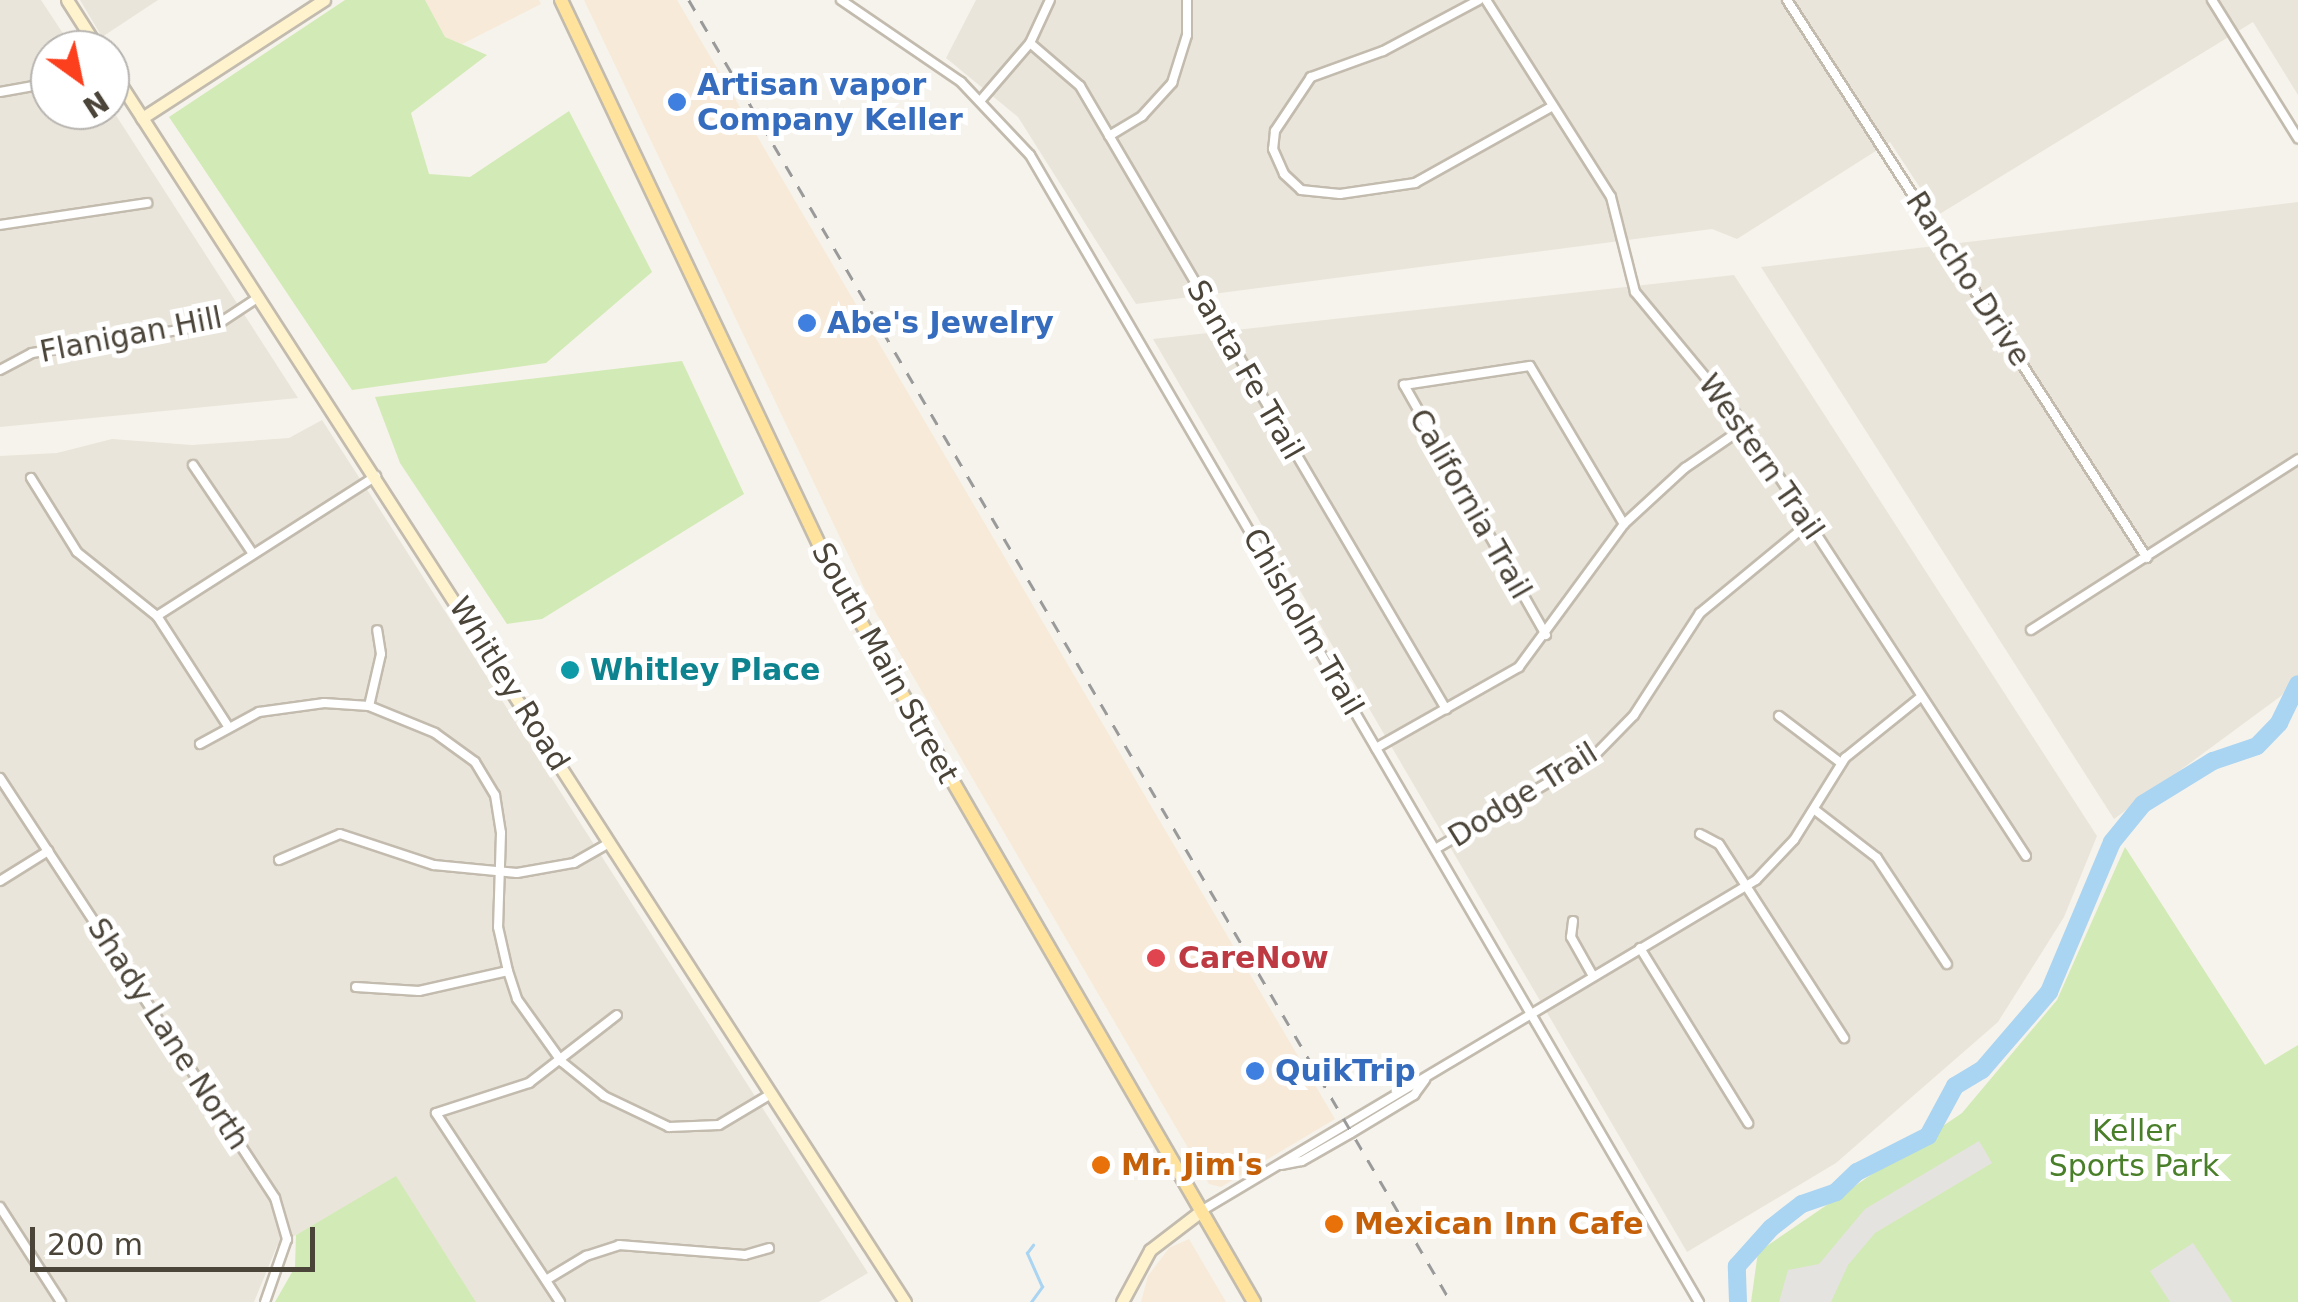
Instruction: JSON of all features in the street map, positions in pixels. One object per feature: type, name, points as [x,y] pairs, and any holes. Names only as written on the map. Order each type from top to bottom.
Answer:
[{"type":"main road","name":"South Main Street","points":[[561,0],[834,576],[1254,1302]]},
{"type":"street","points":[[67,0],[86,30]]},
{"type":"street","points":[[142,118],[324,0]]},
{"type":"street","name":"Chisholm Trail","points":[[841,0],[981,100],[1040,171],[1699,1302]]},
{"type":"street","points":[[981,100],[1030,42],[1050,0]]},
{"type":"street","points":[[1109,136],[1142,116],[1172,83],[1187,35],[1188,0]]},
{"type":"street","points":[[1483,0],[1383,51],[1310,77],[1275,131],[1274,150],[1284,174],[1301,190],[1340,194],[1415,184],[1553,106]]},
{"type":"street","name":"Western Trail","points":[[1483,0],[1611,197],[1635,292],[1746,426],[2026,856]]},
{"type":"street","name":"Rancho Drive","points":[[1787,0],[2147,558]]},
{"type":"street","points":[[2212,0],[2298,138]]},
{"type":"street","name":"Santa Fe Trail","points":[[1030,42],[1080,86],[1446,710]]},
{"type":"street","points":[[0,92],[30,87]]},
{"type":"street","name":"Whitley Road","points":[[130,99],[904,1302]]},
{"type":"street","points":[[0,226],[146,203]]},
{"type":"street","name":"Flanigan Hill","points":[[0,370],[32,352],[218,324],[260,297]]},
{"type":"street","name":"California Trail","points":[[1546,634],[1404,385],[1530,366],[1624,524]]},
{"type":"street","points":[[1376,748],[1519,667],[1624,524],[1685,468],[1746,426]]},
{"type":"street","points":[[2031,630],[2298,459]]},
{"type":"street","points":[[193,466],[253,554]]},
{"type":"street","points":[[157,616],[376,476]]},
{"type":"street","points":[[31,478],[77,552],[157,616],[228,726]]},
{"type":"street","name":"Dodge Trail","points":[[1437,848],[1596,755],[1634,715],[1700,613],[1810,523]]},
{"type":"street","points":[[369,706],[381,654],[376,630]]},
{"type":"street","points":[[1122,1302],[1150,1250],[1200,1211],[1408,1083],[1425,1080],[1531,1012],[1746,886],[1794,840],[1841,763],[1921,697]]},
{"type":"street","points":[[200,744],[228,726],[281,707],[369,706],[418,722],[475,762],[500,812],[498,926],[508,971],[517,999],[562,1062],[604,1096],[670,1127],[719,1125],[772,1094]]},
{"type":"street","points":[[1779,716],[1841,763]]},
{"type":"street","name":"Shady Lane North","points":[[0,778],[281,1210],[287,1239],[265,1302]]},
{"type":"street","points":[[1815,810],[1877,858],[1947,964]]},
{"type":"street","points":[[278,860],[340,834],[434,865],[499,872],[547,870],[609,842]]},
{"type":"street","points":[[1700,834],[1714,837],[1844,1038]]},
{"type":"street","points":[[0,881],[48,850]]},
{"type":"street","points":[[1573,921],[1571,936],[1593,976]]},
{"type":"street","points":[[1640,948],[1748,1124]]},
{"type":"street","points":[[356,987],[420,991],[508,971]]},
{"type":"street","points":[[560,1302],[436,1114],[529,1083],[562,1062],[617,1015]]},
{"type":"street","points":[[0,1206],[61,1302]]},
{"type":"street","points":[[546,1280],[619,1245],[746,1255],[769,1248]]},
{"type":"shaded area","points":[[0,0],[41,0],[61,30],[30,30],[30,130],[125,130],[298,398],[0,427]]},
{"type":"shaded area","points":[[80,0],[158,0],[113,30],[98,30]]},
{"type":"shaded area","points":[[425,0],[539,0],[541,4],[462,44],[445,37]]},
{"type":"shaded area","points":[[584,0],[677,0],[1335,1119],[1221,1187],[1209,1184],[875,611]]},
{"type":"shaded area","points":[[976,0],[2298,0],[2298,95],[2253,22],[1938,215],[1890,142],[1737,239],[1712,229],[1136,304],[1018,117],[946,58]]},
{"type":"shaded area","points":[[2298,202],[2298,675],[2281,696],[2114,819],[1761,267]]},
{"type":"shaded area","points":[[1734,275],[2097,836],[2064,917],[1998,1022],[1836,1163],[1687,1252],[1153,339]]},
{"type":"shaded area","points":[[322,420],[868,1273],[819,1302],[476,1302],[396,1177],[277,1246],[254,1302],[0,1302],[0,456],[57,453],[112,439],[192,445],[289,438]]},
{"type":"shaded area","points":[[1979,1141],[1992,1163],[1875,1233],[1848,1265],[1831,1302],[1779,1302],[1788,1270],[1819,1264],[1865,1209]]},
{"type":"shaded area","points":[[1189,1239],[1226,1302],[1141,1302],[1148,1276],[1169,1248]]},
{"type":"shaded area","points":[[2193,1243],[2232,1302],[2170,1302],[2150,1271]]},
{"type":"green space","points":[[345,0],[425,0],[445,37],[487,55],[411,113],[429,174],[470,177],[569,111],[652,272],[546,363],[352,390],[169,117]]},
{"type":"green space","points":[[682,361],[744,494],[542,619],[507,624],[400,463],[375,397]]},
{"type":"green space","name":"Keller Sports Park","points":[[2125,847],[2265,1065],[2298,1045],[2298,1302],[1751,1302],[1758,1252],[1962,1113],[2057,1000]]},
{"type":"green space","points":[[396,1176],[476,1302],[275,1302],[295,1267],[296,1235]]},
{"type":"waterway","points":[[1738,1302],[1737,1266],[1771,1228],[1802,1204],[1836,1192],[1857,1172],[1928,1136],[1955,1086],[1982,1070],[2049,992],[2112,842],[2143,804],[2213,761],[2257,746],[2279,723],[2298,684]]},
{"type":"waterway","points":[[1031,1302],[1042,1287],[1027,1253],[1033,1245]]},
{"type":"railway","points":[[689,0],[1451,1302]]},
{"type":"place","name":"Artisan vapor Company Keller","points":[[677,102]]},
{"type":"place","name":"Abe's Jewelry","points":[[807,323]]},
{"type":"place","name":"Whitley Place","points":[[570,670]]},
{"type":"place","name":"CareNow","points":[[1156,958]]},
{"type":"place","name":"QuikTrip","points":[[1255,1071]]},
{"type":"place","name":"Mr. Jim's","points":[[1101,1165]]},
{"type":"place","name":"Mexican Inn Cafe","points":[[1334,1224]]}]
